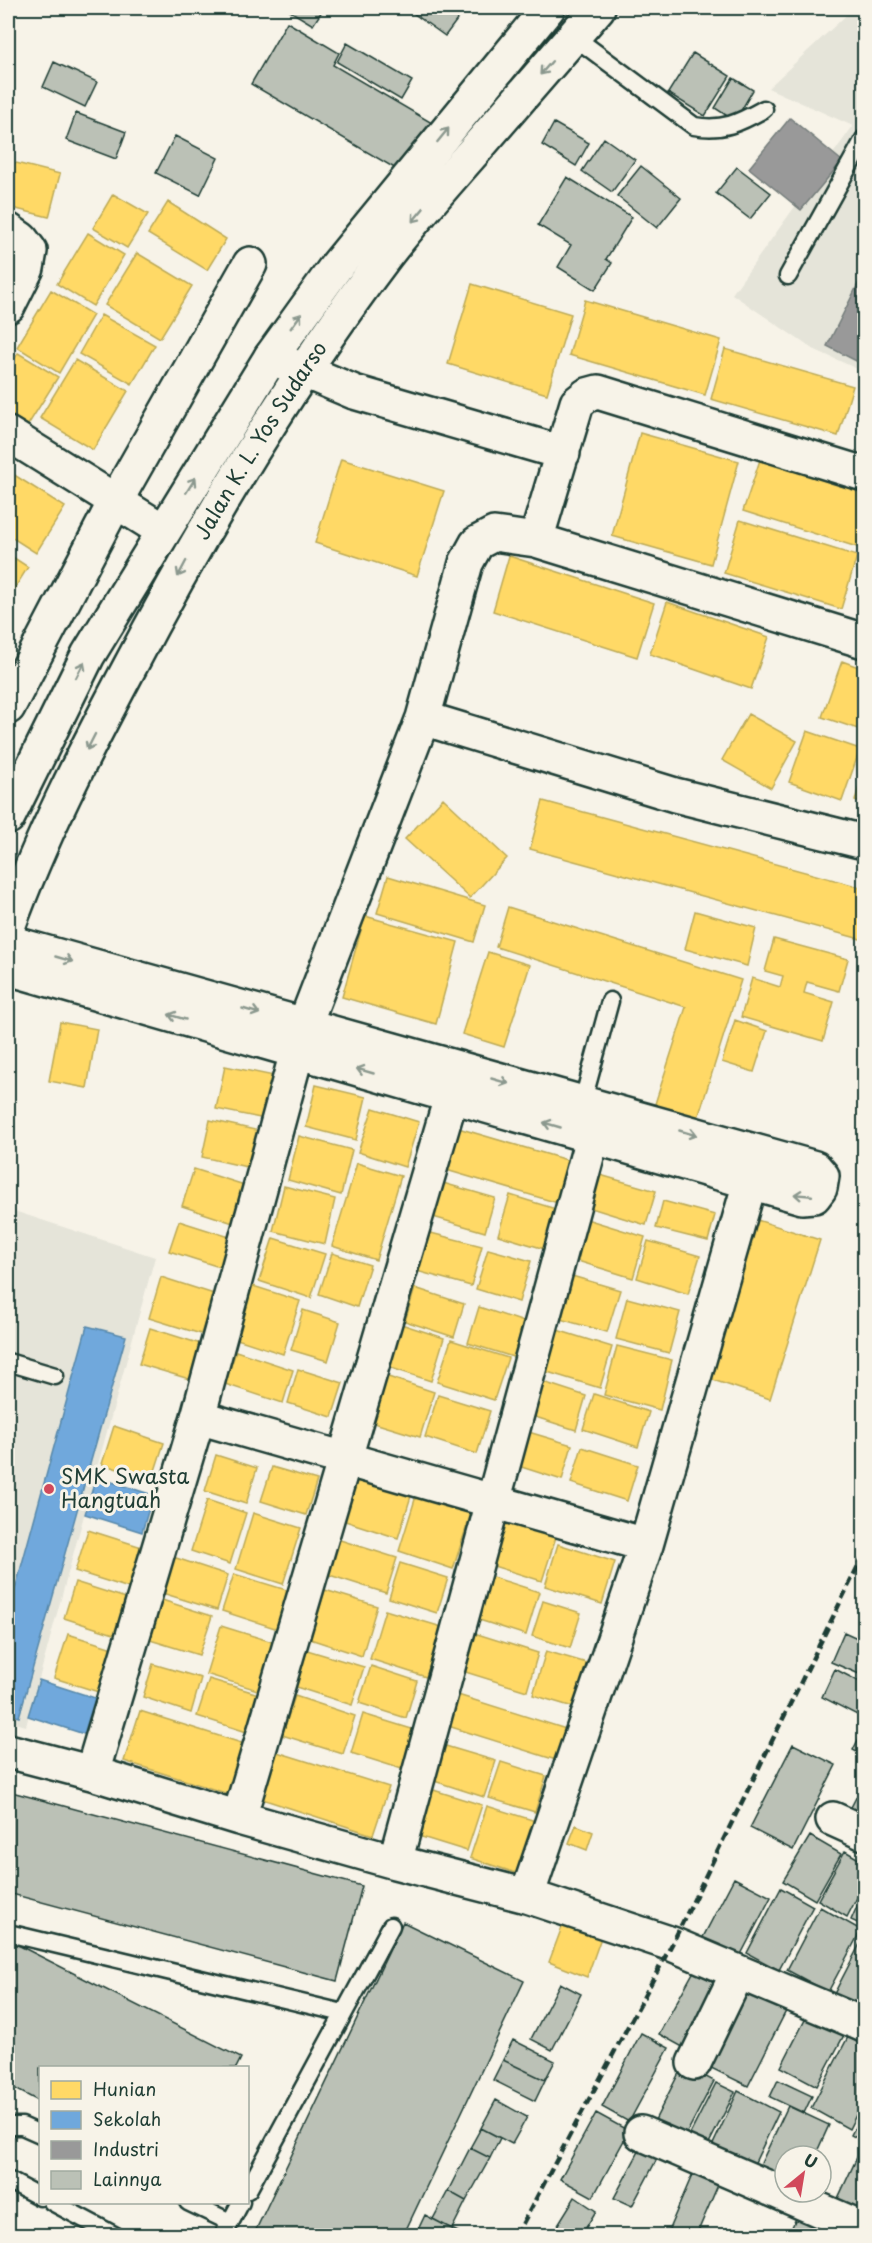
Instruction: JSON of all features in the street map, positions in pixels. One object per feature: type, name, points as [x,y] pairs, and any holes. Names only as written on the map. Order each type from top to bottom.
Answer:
[{"type":"main road","name":"Jalan K. L. Yos Sudarso","points":[[8,817],[87,655],[270,357],[335,268],[548,8]]},
{"type":"main road","name":"Jalan K. L. Yos Sudarso","points":[[8,927],[61,802],[153,621],[194,547],[302,371],[386,255],[419,214],[598,8]]},
{"type":"main road","points":[[8,230],[21,239],[30,251],[27,268],[8,306]]},
{"type":"main road","points":[[8,707],[115,502],[250,264]]},
{"type":"main road","points":[[270,357],[354,392],[563,453]]},
{"type":"main road","points":[[536,540],[577,403],[587,395],[598,392],[864,474]]},
{"type":"main road","points":[[8,435],[162,530]]},
{"type":"main road","points":[[93,1773],[198,1417],[301,1039],[423,718],[466,564],[477,543],[494,534],[536,540],[864,641]]},
{"type":"main road","points":[[423,718],[675,795],[864,842]]},
{"type":"main road","points":[[8,942],[301,1039]]},
{"type":"main road","points":[[8,968],[301,1039],[456,1083],[592,1117],[815,1168],[822,1176],[820,1188],[814,1196],[802,1197],[750,1182],[592,1117]]},
{"type":"main road","points":[[239,1818],[456,1083]]},
{"type":"main road","points":[[395,1862],[493,1501],[592,1117]]},
{"type":"main road","points":[[527,1896],[646,1545],[750,1182]]},
{"type":"main road","points":[[198,1417],[646,1545]]},
{"type":"main road","points":[[8,1751],[93,1773],[239,1818],[395,1862],[527,1896],[672,1944],[864,2025]]},
{"type":"main road","points":[[832,1819],[864,1833]]},
{"type":"main road","points":[[694,2063],[738,1971]]},
{"type":"main road","points":[[641,2133],[864,2229]]},
{"type":"lane","points":[[573,36],[694,126],[712,129],[738,124],[764,109]]},
{"type":"lane","points":[[788,276],[864,139]]},
{"type":"lane","points":[[592,1117],[610,1001]]},
{"type":"lane","points":[[8,1362],[55,1376]]},
{"type":"lane","points":[[249,2188],[391,1926]]},
{"type":"lane","points":[[8,1933],[343,2013]]},
{"type":"lane","points":[[8,2126],[22,2126],[39,2134]]},
{"type":"lane","points":[[8,2180],[39,2196]]},
{"type":"lane","points":[[56,2204],[116,2235]]},
{"type":"lane","points":[[191,2204],[227,2229],[240,2204]]},
{"type":"shaded area","points":[[854,8],[864,8],[864,372],[811,348],[732,294],[853,126],[768,88]]},
{"type":"shaded area","name":"SMK Swasta Hangtuah","points":[[8,1209],[155,1257],[26,1726],[8,1721]]},
{"type":"building: Hunian","points":[[8,161],[60,174],[49,217],[8,207]]},
{"type":"building: Hunian","points":[[113,194],[148,214],[127,248],[93,228]]},
{"type":"building: Hunian","points":[[168,202],[226,239],[207,270],[148,234]]},
{"type":"building: Hunian","points":[[88,233],[124,255],[93,306],[57,284]]},
{"type":"building: Hunian","points":[[137,253],[192,286],[160,338],[105,305]]},
{"type":"building: Hunian","points":[[472,284],[571,314],[547,394],[448,364]]},
{"type":"building: Hunian","points":[[51,290],[93,315],[59,373],[17,347]]},
{"type":"building: Hunian","points":[[585,300],[721,340],[705,395],[569,355]]},
{"type":"building: Hunian","points":[[101,315],[155,345],[132,384],[79,354]]},
{"type":"building: Hunian","points":[[725,349],[853,386],[838,436],[711,399]]},
{"type":"building: Hunian","points":[[18,353],[58,377],[28,425],[8,413],[8,371]]},
{"type":"building: Hunian","points":[[75,360],[128,391],[93,450],[40,418]]},
{"type":"building: Hunian","points":[[640,433],[739,461],[711,564],[612,536]]},
{"type":"building: Hunian","points":[[341,459],[444,491],[417,576],[315,543]]},
{"type":"building: Hunian","points":[[760,460],[864,493],[864,534],[860,548],[743,511]]},
{"type":"building: Hunian","points":[[8,471],[65,507],[36,553],[8,535]]},
{"type":"building: Hunian","points":[[740,520],[857,556],[841,609],[724,573]]},
{"type":"building: Hunian","points":[[8,554],[28,567],[8,599]]},
{"type":"building: Hunian","points":[[509,556],[654,603],[637,657],[493,611]]},
{"type":"building: Hunian","points":[[667,602],[769,637],[751,689],[650,654]]},
{"type":"building: Hunian","points":[[842,661],[864,669],[864,731],[822,717]]},
{"type":"building: Hunian","points":[[748,714],[797,741],[771,788],[722,760]]},
{"type":"building: Hunian","points":[[807,731],[860,749],[842,801],[789,782]]},
{"type":"building: Hunian","points":[[864,768],[864,804],[855,801]]},
{"type":"building: Hunian","points":[[443,798],[507,858],[470,898],[405,839]]},
{"type":"building: Hunian","points":[[543,801],[864,888],[864,940],[530,849]]},
{"type":"building: Hunian","points":[[388,876],[485,905],[474,942],[377,913]]},
{"type":"building: Hunian","points":[[508,907],[741,980],[697,1121],[654,1107],[686,1007],[496,947]]},
{"type":"building: Hunian","points":[[695,911],[756,928],[747,966],[685,949]]},
{"type":"building: Hunian","points":[[365,916],[458,942],[436,1024],[342,997]]},
{"type":"building: Hunian","points":[[774,939],[848,959],[839,991],[807,982],[804,993],[834,1002],[823,1041],[741,1017],[752,978],[780,987],[783,976],[765,971]]},
{"type":"building: Hunian","points":[[488,952],[530,965],[504,1047],[462,1034]]},
{"type":"building: Hunian","points":[[735,1020],[767,1031],[754,1072],[722,1062]]},
{"type":"building: Hunian","points":[[60,1022],[97,1029],[87,1088],[49,1081]]},
{"type":"building: Hunian","points":[[225,1066],[274,1076],[265,1119],[216,1109]]},
{"type":"building: Hunian","points":[[316,1085],[366,1097],[356,1140],[306,1127]]},
{"type":"building: Hunian","points":[[373,1108],[419,1122],[405,1167],[358,1152]]},
{"type":"building: Hunian","points":[[210,1120],[264,1132],[256,1169],[202,1157]]},
{"type":"building: Hunian","points":[[458,1128],[577,1163],[565,1205],[446,1170]]},
{"type":"building: Hunian","points":[[299,1136],[352,1150],[341,1195],[288,1180]]},
{"type":"building: Hunian","points":[[357,1163],[401,1176],[376,1260],[332,1246]]},
{"type":"building: Hunian","points":[[194,1169],[254,1188],[242,1226],[182,1206]]},
{"type":"building: Hunian","points":[[600,1175],[656,1191],[646,1225],[591,1208]]},
{"type":"building: Hunian","points":[[443,1183],[495,1198],[485,1232],[433,1217]]},
{"type":"building: Hunian","points":[[284,1186],[335,1199],[325,1244],[273,1231]]},
{"type":"building: Hunian","points":[[510,1195],[559,1210],[548,1250],[498,1235]]},
{"type":"building: Hunian","points":[[663,1201],[715,1215],[708,1241],[656,1228]]},
{"type":"building: Hunian","points":[[748,1217],[820,1240],[770,1399],[698,1375]]},
{"type":"building: Hunian","points":[[583,1218],[645,1237],[633,1278],[571,1259]]},
{"type":"building: Hunian","points":[[179,1221],[239,1240],[229,1270],[169,1251]]},
{"type":"building: Hunian","points":[[423,1231],[482,1246],[471,1286],[413,1270]]},
{"type":"building: Hunian","points":[[273,1238],[325,1254],[311,1298],[259,1281]]},
{"type":"building: Hunian","points":[[648,1241],[700,1256],[688,1294],[637,1278]]},
{"type":"building: Hunian","points":[[488,1249],[531,1261],[519,1302],[476,1289]]},
{"type":"building: Hunian","points":[[332,1253],[370,1265],[357,1307],[319,1294]]},
{"type":"building: Hunian","points":[[572,1276],[620,1290],[607,1332],[560,1319]]},
{"type":"building: Hunian","points":[[161,1277],[214,1294],[201,1334],[149,1318]]},
{"type":"building: Hunian","points":[[244,1283],[300,1301],[283,1354],[228,1336]]},
{"type":"building: Hunian","points":[[415,1288],[464,1304],[454,1337],[405,1321]]},
{"type":"building: Hunian","points":[[627,1298],[680,1312],[669,1353],[616,1339]]},
{"type":"building: Hunian","points":[[479,1307],[524,1322],[513,1357],[468,1343]]},
{"type":"building: Hunian","points":[[303,1310],[340,1322],[328,1361],[291,1350]]},
{"type":"building: Hunian","points":[[389,1320],[444,1338],[431,1381],[376,1363]]},
{"type":"building: Hunian","points":[[150,1328],[207,1346],[196,1381],[139,1364]]},
{"type":"building: Hunian","points":[[557,1330],[612,1347],[600,1388],[544,1371]]},
{"type":"building: Hunian","points":[[451,1340],[508,1358],[494,1400],[437,1382]]},
{"type":"building: Hunian","points":[[617,1346],[672,1360],[660,1410],[604,1395]]},
{"type":"building: Hunian","points":[[236,1351],[293,1370],[283,1403],[225,1384]]},
{"type":"building: Hunian","points":[[298,1369],[343,1383],[332,1417],[288,1403]]},
{"type":"building: Hunian","points":[[376,1373],[434,1392],[420,1437],[361,1419]]},
{"type":"building: Hunian","points":[[537,1380],[586,1396],[576,1430],[526,1414]]},
{"type":"building: Hunian","points":[[594,1394],[649,1412],[638,1447],[583,1429]]},
{"type":"building: Hunian","points":[[438,1395],[490,1411],[477,1454],[425,1437]]},
{"type":"building: Hunian","points":[[114,1426],[164,1443],[152,1480],[102,1464]]},
{"type":"building: Hunian","points":[[522,1430],[572,1445],[562,1480],[512,1464]]},
{"type":"building: Hunian","points":[[582,1447],[638,1465],[627,1501],[571,1483]]},
{"type":"building: Hunian","points":[[216,1455],[257,1468],[246,1504],[205,1491]]},
{"type":"building: Hunian","points":[[272,1467],[317,1480],[306,1515],[261,1501]]},
{"type":"building: Hunian","points":[[355,1478],[411,1496],[398,1538],[342,1520]]},
{"type":"building: Hunian","points":[[416,1496],[471,1513],[453,1569],[399,1551]]},
{"type":"building: Hunian","points":[[207,1500],[246,1513],[230,1564],[191,1551]]},
{"type":"building: Hunian","points":[[253,1513],[301,1528],[283,1584],[236,1569]]},
{"type":"building: Hunian","points":[[501,1519],[556,1537],[542,1581],[487,1564]]},
{"type":"building: Hunian","points":[[88,1530],[145,1548],[132,1589],[75,1571]]},
{"type":"building: Hunian","points":[[337,1539],[397,1558],[386,1593],[326,1574]]},
{"type":"building: Hunian","points":[[558,1544],[615,1562],[602,1604],[545,1586]]},
{"type":"building: Hunian","points":[[170,1556],[228,1575],[217,1610],[159,1592]]},
{"type":"building: Hunian","points":[[400,1563],[448,1578],[437,1613],[389,1598]]},
{"type":"building: Hunian","points":[[234,1574],[293,1592],[281,1630],[222,1611]]},
{"type":"building: Hunian","points":[[486,1575],[539,1592],[526,1635],[473,1618]]},
{"type":"building: Hunian","points":[[75,1582],[129,1599],[117,1635],[64,1618]]},
{"type":"building: Hunian","points":[[325,1590],[377,1606],[362,1656],[310,1639]]},
{"type":"building: Hunian","points":[[162,1600],[212,1616],[199,1655],[150,1640]]},
{"type":"building: Hunian","points":[[543,1601],[581,1613],[570,1648],[532,1636]]},
{"type":"building: Hunian","points":[[385,1610],[442,1627],[426,1677],[370,1659]]},
{"type":"building: Hunian","points":[[221,1626],[282,1645],[267,1693],[206,1674]]},
{"type":"building: Hunian","points":[[471,1632],[538,1653],[527,1691],[459,1670]]},
{"type":"building: Hunian","points":[[68,1634],[119,1650],[105,1694],[54,1678]]},
{"type":"building: Hunian","points":[[307,1650],[364,1667],[352,1705],[296,1687]]},
{"type":"building: Hunian","points":[[546,1651],[587,1663],[573,1707],[533,1695]]},
{"type":"building: Hunian","points":[[153,1664],[201,1678],[191,1713],[143,1697]]},
{"type":"building: Hunian","points":[[371,1666],[417,1681],[406,1718],[359,1703]]},
{"type":"building: Hunian","points":[[209,1679],[265,1696],[253,1734],[197,1716]]},
{"type":"building: Hunian","points":[[458,1695],[566,1729],[556,1760],[448,1726]]},
{"type":"building: Hunian","points":[[295,1696],[355,1716],[343,1754],[282,1735]]},
{"type":"building: Hunian","points":[[140,1711],[251,1746],[235,1796],[124,1761]]},
{"type":"building: Hunian","points":[[363,1714],[415,1730],[402,1769],[351,1753]]},
{"type":"building: Hunian","points":[[439,1744],[496,1761],[484,1797],[428,1779]]},
{"type":"building: Hunian","points":[[277,1752],[389,1787],[373,1835],[262,1799]]},
{"type":"building: Hunian","points":[[501,1762],[546,1776],[535,1812],[489,1798]]},
{"type":"building: Hunian","points":[[427,1788],[482,1805],[467,1851],[412,1834]]},
{"type":"building: Hunian","points":[[487,1806],[542,1823],[525,1876],[470,1858]]},
{"type":"building: Hunian","points":[[576,1825],[593,1832],[587,1850],[569,1843]]},
{"type":"building: Hunian","points":[[565,1919],[603,1932],[587,1977],[549,1962]]},
{"type":"building: Sekolah","points":[[87,1326],[126,1336],[19,1717],[8,1714],[8,1615]]},
{"type":"building: Sekolah","points":[[96,1477],[153,1495],[142,1532],[85,1514]]},
{"type":"building: Sekolah","points":[[39,1680],[95,1698],[84,1734],[28,1716]]},
{"type":"building: Industri","points":[[790,118],[842,161],[801,210],[749,168]]},
{"type":"building: Industri","points":[[864,272],[864,365],[827,346]]},
{"type":"building: Lainnya","points":[[285,8],[324,8],[313,25]]},
{"type":"building: Lainnya","points":[[406,8],[466,8],[445,36]]},
{"type":"building: Lainnya","points":[[287,22],[339,53],[333,65],[432,123],[403,173],[251,84]]},
{"type":"building: Lainnya","points":[[347,43],[412,81],[401,100],[337,62]]},
{"type":"building: Lainnya","points":[[693,53],[730,76],[705,116],[668,93]]},
{"type":"building: Lainnya","points":[[54,62],[97,82],[85,107],[43,87]]},
{"type":"building: Lainnya","points":[[733,78],[753,90],[735,121],[715,108]]},
{"type":"building: Lainnya","points":[[76,113],[126,132],[116,159],[66,140]]},
{"type":"building: Lainnya","points":[[554,123],[589,143],[576,166],[542,145]]},
{"type":"building: Lainnya","points":[[175,136],[218,158],[200,195],[156,173]]},
{"type":"building: Lainnya","points":[[604,138],[635,160],[612,192],[582,171]]},
{"type":"building: Lainnya","points":[[641,166],[681,198],[657,228],[617,196]]},
{"type":"building: Lainnya","points":[[737,167],[771,193],[750,219],[716,193]]},
{"type":"building: Lainnya","points":[[567,177],[632,217],[606,259],[612,263],[595,290],[558,267],[571,245],[538,225]]},
{"type":"building: Lainnya","points":[[844,1632],[864,1641],[864,1676],[831,1662]]},
{"type":"building: Lainnya","points":[[835,1669],[864,1684],[864,1709],[861,1717],[822,1697]]},
{"type":"building: Lainnya","points":[[864,1728],[864,1756],[853,1750]]},
{"type":"building: Lainnya","points":[[793,1744],[836,1765],[793,1850],[750,1828]]},
{"type":"building: Lainnya","points":[[864,1782],[864,1830],[845,1819]]},
{"type":"building: Lainnya","points":[[8,1791],[362,1886],[337,1981],[8,1893]]},
{"type":"building: Lainnya","points":[[810,1836],[841,1854],[815,1900],[783,1881]]},
{"type":"building: Lainnya","points":[[845,1851],[864,1862],[864,1884],[847,1917],[818,1900]]},
{"type":"building: Lainnya","points":[[734,1878],[771,1897],[737,1962],[700,1943]]},
{"type":"building: Lainnya","points":[[781,1888],[813,1906],[779,1970],[747,1953]]},
{"type":"building: Lainnya","points":[[864,1894],[864,1926],[851,1920]]},
{"type":"building: Lainnya","points":[[820,1907],[861,1930],[828,1992],[787,1970]]},
{"type":"building: Lainnya","points":[[403,1922],[524,1981],[403,2236],[253,2236]]},
{"type":"building: Lainnya","points":[[864,1936],[864,1988],[854,2007],[833,1996]]},
{"type":"building: Lainnya","points":[[8,1940],[241,2058],[237,2066],[39,2066],[39,2101],[8,2085]]},
{"type":"building: Lainnya","points":[[694,1971],[723,1987],[688,2050],[659,2034]]},
{"type":"building: Lainnya","points":[[560,1983],[581,1994],[552,2050],[531,2039]]},
{"type":"building: Lainnya","points":[[745,1991],[786,2011],[748,2086],[707,2066]]},
{"type":"building: Lainnya","points":[[807,2016],[844,2035],[817,2086],[781,2067]]},
{"type":"building: Lainnya","points":[[641,2033],[669,2048],[629,2122],[602,2107]]},
{"type":"building: Lainnya","points":[[848,2037],[864,2046],[864,2099],[849,2129],[811,2108]]},
{"type":"building: Lainnya","points":[[513,2040],[555,2061],[545,2080],[503,2060]]},
{"type":"building: Lainnya","points":[[503,2060],[545,2080],[535,2101],[493,2080]]},
{"type":"building: Lainnya","points":[[683,2065],[714,2081],[681,2144],[651,2128]]},
{"type":"building: Lainnya","points":[[778,2080],[812,2096],[804,2113],[770,2097]]},
{"type":"building: Lainnya","points":[[716,2083],[735,2092],[703,2155],[684,2146]]},
{"type":"building: Lainnya","points":[[738,2091],[779,2112],[749,2175],[708,2155]]},
{"type":"building: Lainnya","points":[[496,2100],[527,2117],[512,2144],[481,2128]]},
{"type":"building: Lainnya","points":[[788,2106],[829,2125],[820,2144],[773,2144],[773,2184],[755,2176]]},
{"type":"building: Lainnya","points":[[864,2110],[864,2142],[851,2135]]},
{"type":"building: Lainnya","points":[[596,2113],[629,2131],[593,2197],[560,2179]]},
{"type":"building: Lainnya","points":[[481,2128],[500,2138],[490,2158],[470,2148]]},
{"type":"building: Lainnya","points":[[643,2144],[660,2153],[632,2206],[614,2198]]},
{"type":"building: Lainnya","points":[[470,2148],[490,2158],[466,2201],[448,2191]]},
{"type":"building: Lainnya","points":[[861,2149],[864,2150],[864,2208],[859,2221],[833,2209]]},
{"type":"building: Lainnya","points":[[696,2166],[721,2178],[696,2236],[666,2236]]},
{"type":"building: Lainnya","points":[[448,2191],[466,2201],[452,2229],[433,2219]]},
{"type":"building: Lainnya","points":[[575,2197],[596,2211],[581,2236],[572,2236],[557,2226]]},
{"type":"building: Lainnya","points":[[425,2215],[452,2229],[466,2236],[415,2236]]},
{"type":"building: Lainnya","points":[[797,2216],[819,2227],[815,2236],[788,2236]]},
{"type":"railway","points":[[516,2236],[672,1944],[864,1554]]},
{"type":"place","name":"SMK Swasta Hangtuah","points":[[49,1489]]}]
